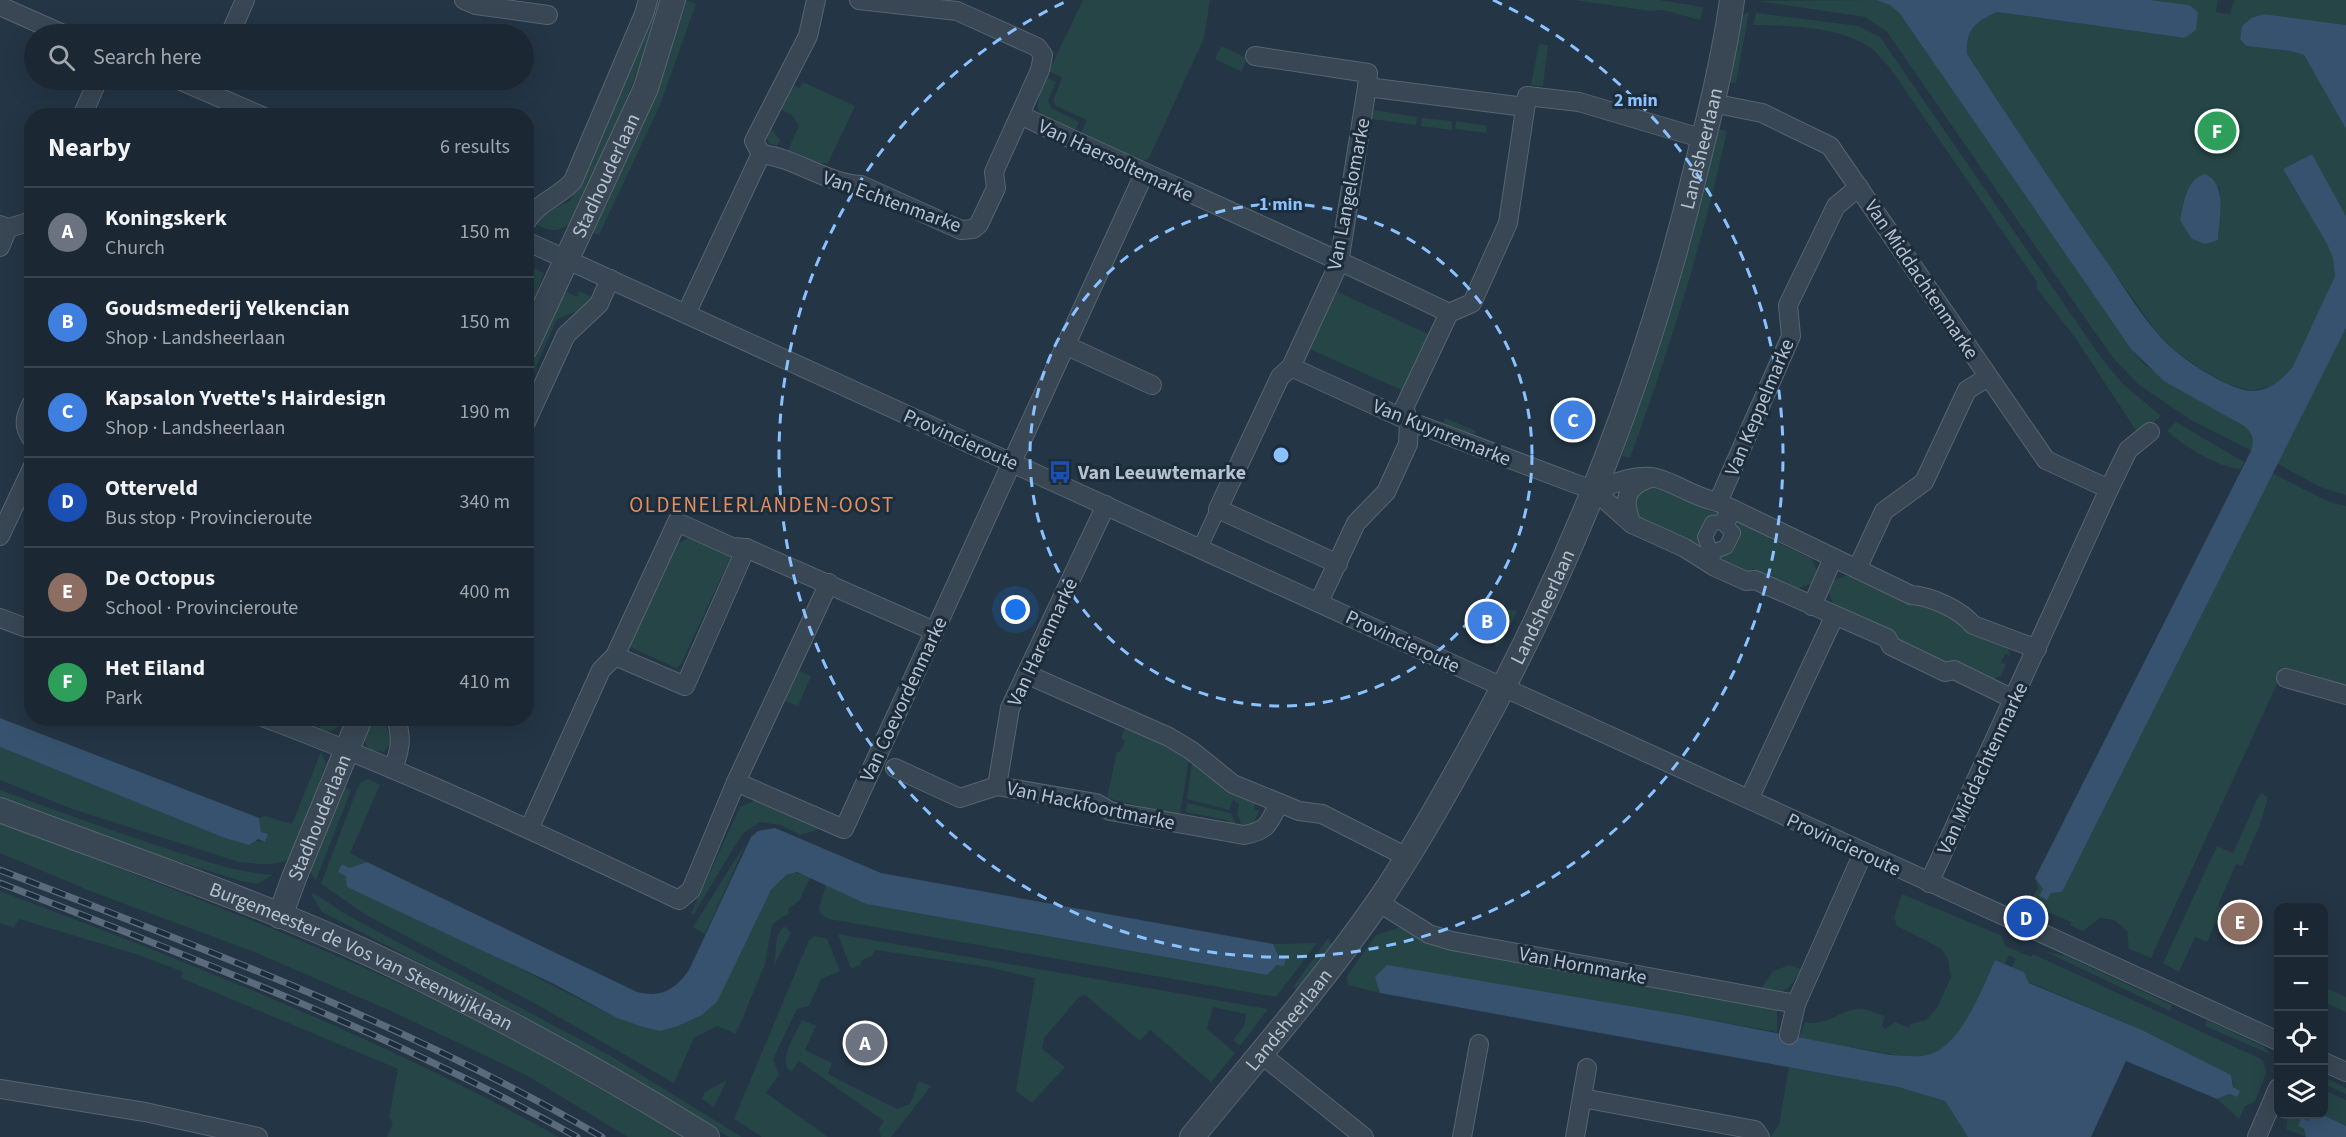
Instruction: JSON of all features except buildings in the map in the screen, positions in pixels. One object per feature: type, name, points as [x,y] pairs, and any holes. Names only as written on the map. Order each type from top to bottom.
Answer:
[{"type":"street","points":[[234,24],[245,0]]},
{"type":"street","name":"Stadhouderlaan","points":[[534,212],[540,205],[565,190],[573,181],[640,25],[648,0]]},
{"type":"street","name":"Stadhouderlaan","points":[[534,329],[646,88],[673,0]]},
{"type":"street","points":[[686,314],[761,154],[754,141],[808,36],[816,0]]},
{"type":"street","name":"Van Haersoltemarke","points":[[860,0],[957,11],[1037,47],[1043,56],[1040,70],[1020,116],[1144,174],[1313,247],[1339,263],[1449,313]]},
{"type":"street","name":"Landsheerlaan","points":[[1192,1137],[1261,1054],[1378,902],[1407,857],[1504,687],[1550,594],[1595,491],[1652,334],[1679,244],[1704,139],[1731,0]]},
{"type":"street","points":[[472,2],[548,15]]},
{"type":"street","points":[[0,6],[40,24]]},
{"type":"street","points":[[1256,56],[1368,73],[1367,87],[1526,107]]},
{"type":"street","name":"Van Langelomarke","points":[[1200,548],[1280,377],[1292,367],[1339,263],[1367,87]]},
{"type":"street","points":[[86,108],[94,90]]},
{"type":"street","points":[[217,90],[248,108]]},
{"type":"street","points":[[1319,602],[1356,523],[1386,492],[1408,444],[1409,422],[1404,408],[1449,313],[1472,303],[1508,223],[1527,96],[1579,102],[1704,139]]},
{"type":"street","name":"Van Middachtenmarke","points":[[1712,103],[1762,113],[1830,146],[2046,460],[2109,489]]},
{"type":"street","name":"Van Echtenmarke","points":[[761,154],[776,156],[845,184],[861,185],[961,230],[973,229],[979,224],[996,188],[993,172],[1020,116]]},
{"type":"street","points":[[1011,462],[1144,174]]},
{"type":"street","name":"Van Keppelmarke","points":[[1718,502],[1791,336],[1788,305],[1836,206],[1858,187]]},
{"type":"street","points":[[0,247],[4,226],[24,222]]},
{"type":"street","name":"Provincieroute","points":[[534,244],[2274,1039]]},
{"type":"street","points":[[534,405],[566,335],[577,322],[595,309],[610,279]]},
{"type":"street","points":[[1065,345],[1152,385]]},
{"type":"street","name":"Van Kuynremarke","points":[[1292,367],[1409,422],[1595,491]]},
{"type":"street","points":[[1857,568],[1884,511],[1924,482],[1966,390],[1988,377]]},
{"type":"street","name":"Van Middachtenmarke","points":[[1929,883],[2128,450],[2150,432]]},
{"type":"street","name":"Van Coevordenmarke","points":[[736,782],[844,829],[1011,462]]},
{"type":"street","points":[[1632,524],[1625,509],[1629,492],[1638,482],[1653,477]]},
{"type":"street","points":[[2013,699],[1954,670],[1945,672],[1891,646],[1887,638],[1834,617],[1755,580],[1746,581],[1715,567],[1685,548],[1632,524],[1595,491],[1628,478],[1653,477],[1704,500],[1718,502],[1911,595],[1920,596],[1966,616],[1973,625],[2037,649]]},
{"type":"street","points":[[0,536],[24,485]]},
{"type":"street","name":"Van Harenmarke","points":[[998,786],[1010,708],[1106,505]]},
{"type":"street","points":[[1218,509],[1338,564]]},
{"type":"street","points":[[529,829],[601,670],[615,656],[677,522],[732,547],[746,548],[829,583],[934,631]]},
{"type":"street","points":[[615,656],[685,686],[746,548]]},
{"type":"street","points":[[1812,606],[1833,558]]},
{"type":"street","points":[[299,726],[346,751],[529,829],[679,900],[691,890],[736,782],[829,583]]},
{"type":"street","points":[[1749,799],[1834,617]]},
{"type":"street","points":[[0,618],[24,627]]},
{"type":"street","points":[[1026,674],[1169,737],[1192,751],[1233,784],[1299,811],[1322,814],[1407,857]]},
{"type":"street","points":[[2286,678],[2346,695]]},
{"type":"street","name":"Stadhouderlaan","points":[[280,916],[357,726]]},
{"type":"street","points":[[392,769],[400,753],[401,734],[398,726]]},
{"type":"street","name":"Van Hackfoortmarke","points":[[895,768],[960,798],[998,786],[1096,802],[1110,811],[1244,835],[1259,832],[1270,822],[1279,803]]},
{"type":"street","name":"Burgemeester de Vos van Steenwijklaan","points":[[0,810],[280,916],[371,954],[551,1045],[707,1137]]},
{"type":"street","points":[[1788,1035],[1796,1004],[1863,853]]},
{"type":"street","name":"Van Hornmarke","points":[[1378,902],[1429,934],[1452,941],[1796,1004]]},
{"type":"street","points":[[1462,1137],[1479,1044]]},
{"type":"street","points":[[1261,1054],[1364,1137]]},
{"type":"street","points":[[2328,1064],[2346,1072]]},
{"type":"street","points":[[1575,1137],[1587,1068]]},
{"type":"street","points":[[0,1089],[145,1112],[258,1137]]},
{"type":"street","points":[[2257,1137],[2274,1097]]},
{"type":"street","points":[[1582,1098],[1755,1130],[1760,1137]]},
{"type":"green space","points":[[653,0],[662,0],[632,86],[569,224],[560,229],[551,230],[534,224],[545,212],[570,201],[600,138]]},
{"type":"green space","points":[[687,0],[696,4],[660,105],[599,235],[590,232],[662,75]]},
{"type":"green space","points":[[1083,0],[1210,0],[1204,38],[1149,158],[1143,161],[1136,161],[1080,135],[1087,120],[1056,106],[1053,100],[1062,78],[1049,71]]},
{"type":"green space","points":[[1574,0],[1659,0],[1703,7],[1700,20],[1662,10],[1651,11]]},
{"type":"green space","points":[[1876,0],[1890,5],[1900,14],[2131,349],[2145,365],[2251,431],[2254,439],[2252,451],[2191,420],[2139,385],[2115,360],[1887,32],[1865,17],[1757,1]]},
{"type":"green space","points":[[2151,0],[2218,0],[2216,12],[2230,14],[2234,0],[2346,0],[2346,25],[2264,14],[2251,18],[2242,26],[2240,39],[2246,46],[2290,51],[2304,55],[2346,129],[2346,216],[2312,154],[2283,169],[2327,244],[2333,259],[2335,276],[2293,366],[2275,385],[2252,391],[2228,384],[2199,368],[2173,349],[2155,330],[2068,207],[1967,54],[1968,38],[1973,27],[1997,12],[2185,38],[2189,5]],"holes":[[[2190,186],[2220,187],[2218,239],[2180,220]]]},
{"type":"green space","points":[[1749,12],[1736,83],[1728,82],[1741,16]]},
{"type":"green space","points":[[1756,13],[1858,26],[1880,37],[2100,356],[2121,382],[2161,416],[2139,435],[2074,336],[2037,289],[2037,282],[1890,68],[1876,52],[1858,41],[1829,31],[1753,25]]},
{"type":"green space","points":[[1539,44],[1548,45],[1543,86],[1531,85]]},
{"type":"green space","points":[[1221,46],[1247,58],[1242,72],[1215,59]]},
{"type":"green space","points":[[1046,77],[1056,82],[1048,101],[1051,108],[1079,122],[1074,133],[1040,114],[1038,101]]},
{"type":"green space","points":[[803,82],[855,106],[828,163],[814,163],[787,152],[799,126],[792,115],[776,107],[784,93],[793,85],[800,88]]},
{"type":"green space","points":[[1374,110],[1417,117],[1416,125],[1372,119]]},
{"type":"green space","points":[[773,114],[778,116],[772,129],[780,140],[777,146],[769,143],[764,132]]},
{"type":"green space","points":[[1422,118],[1452,121],[1452,130],[1421,126]]},
{"type":"green space","points":[[1456,121],[1487,126],[1486,133],[1455,129]]},
{"type":"green space","points":[[1718,129],[1727,131],[1718,173],[1684,296],[1630,458],[1622,456],[1679,285]]},
{"type":"green space","points":[[534,268],[544,273],[534,301]]},
{"type":"green space","points":[[564,290],[577,297],[579,291],[596,299],[582,309],[557,319],[534,371],[534,356]]},
{"type":"green space","points":[[1334,290],[1430,335],[1406,392],[1307,348]]},
{"type":"green space","points":[[2346,328],[2346,495],[2320,487],[2276,463]]},
{"type":"green space","points":[[1445,418],[1476,431],[1474,436],[1443,423]]},
{"type":"green space","points":[[2176,422],[2244,462],[2241,469],[2212,460],[2183,443],[2167,431]]},
{"type":"green space","points":[[2272,473],[2327,501],[2346,506],[2346,685],[2291,669],[2282,673],[2151,958],[2129,949],[2127,931],[2114,920],[2100,918],[2083,931],[2070,925],[2071,922],[2019,900],[2032,898],[2038,888],[2035,878],[2043,889],[2040,896],[2047,899],[2051,893],[2062,892]]},
{"type":"green space","points":[[1649,485],[1711,512],[1717,510],[1726,514],[1712,523],[1709,547],[1699,550],[1696,543],[1635,516],[1635,498]]},
{"type":"green space","points":[[1731,516],[1767,533],[1769,539],[1812,559],[1818,574],[1813,583],[1796,589],[1753,569],[1747,572],[1713,556],[1726,547]]},
{"type":"green space","points":[[688,538],[732,554],[681,664],[676,668],[628,646],[677,544]]},
{"type":"green space","points":[[1848,575],[1910,604],[1917,603],[1965,624],[1968,629],[2007,648],[2011,656],[2005,654],[2001,662],[2006,665],[2001,676],[1993,679],[1953,662],[1946,662],[1898,641],[1896,635],[1834,607],[1828,590],[1831,581]]},
{"type":"green space","points":[[1506,609],[1517,611],[1502,643],[1496,647],[1493,641]]},
{"type":"green space","points":[[799,671],[811,676],[798,706],[785,701]]},
{"type":"green space","points":[[320,726],[338,726],[331,731],[319,729]]},
{"type":"green space","points":[[366,726],[386,726],[392,741],[384,752],[370,750],[365,743]]},
{"type":"green space","points":[[1125,728],[1190,753],[1180,814],[1107,798],[1117,751],[1120,752],[1125,741],[1121,738]]},
{"type":"green space","points":[[0,747],[222,837],[265,842],[268,834],[261,832],[259,818],[265,816],[292,824],[321,752],[326,764],[290,858],[279,863],[258,864],[239,862],[72,809],[0,780]]},
{"type":"green space","points":[[1192,763],[1256,802],[1254,809],[1259,811],[1254,822],[1242,825],[1237,814],[1239,804],[1233,800],[1229,810],[1187,799]]},
{"type":"green space","points":[[368,779],[380,785],[350,853],[367,862],[349,868],[342,865],[471,944],[617,1018],[678,1026],[702,1015],[717,1002],[759,912],[779,881],[788,874],[794,873],[810,878],[799,901],[788,909],[789,914],[772,925],[765,964],[736,1034],[717,1026],[694,1038],[674,1083],[536,1004],[366,915],[321,884],[356,792],[361,782]]},
{"type":"green space","points":[[342,786],[351,790],[316,880],[310,872],[311,867]]},
{"type":"green space","points":[[0,790],[204,861],[243,871],[273,875],[257,884],[241,881],[148,852],[0,799]]},
{"type":"green space","points":[[2260,793],[2268,797],[2260,825],[2242,866],[2236,864],[2218,905],[2222,908],[2207,942],[2195,937],[2179,972],[2163,963],[2217,846],[2233,853]]},
{"type":"green space","points":[[756,800],[823,828],[800,835],[781,825],[760,822],[742,834],[694,914],[691,913],[740,807]]},
{"type":"green space","points":[[1187,803],[1231,813],[1236,825],[1226,820],[1186,812]]},
{"type":"green space","points":[[0,823],[266,926],[370,970],[490,1027],[686,1137],[628,1137],[524,1074],[391,1011],[254,952],[90,891],[0,853]]},
{"type":"green space","points":[[745,846],[705,934],[693,927]]},
{"type":"green space","points":[[826,885],[867,904],[1267,975],[1285,958],[1279,957],[1273,944],[1317,943],[1276,997],[829,919],[820,914],[819,908]]},
{"type":"green space","points":[[0,891],[214,974],[284,1004],[423,1067],[559,1137],[387,1137],[393,1123],[389,1117],[398,1069],[181,978],[183,972],[139,955],[19,919],[14,928],[0,923]]},
{"type":"green space","points":[[314,893],[347,915],[609,1055],[742,1137],[729,1137],[519,1014],[322,912],[311,894]]},
{"type":"green space","points":[[1902,894],[2002,936],[2005,946],[2031,957],[2033,954],[2263,1060],[2266,1073],[2255,1102],[2245,1106],[2239,1119],[2217,1099],[2228,1094],[2237,1097],[2231,1075],[2142,1030],[2029,982],[2024,972],[2012,967],[2016,959],[2009,955],[2005,964],[1995,960],[1977,1001],[1960,1030],[1939,1051],[1927,1056],[1897,1055],[1799,1037],[1805,1022],[1820,1022],[1853,1010],[1864,1009],[1885,1016],[1882,1026],[1885,1029],[1895,1022],[1909,1028],[1911,1024],[1926,1020],[1937,1008],[1951,977],[1948,960],[1942,949],[1897,926],[1894,917]]},
{"type":"green space","points":[[786,927],[791,933],[774,966],[777,937],[782,928]]},
{"type":"green space","points":[[1400,927],[1427,941],[1451,949],[1777,1010],[1777,1032],[1694,1017],[1376,977],[1380,993],[1348,985],[1347,976],[1376,935]]},
{"type":"green space","points":[[838,934],[1268,1009],[1240,1046],[1233,1040],[1244,1026],[1246,1014],[1213,1007],[1207,1029],[1235,1053],[1211,1082],[1150,1030],[1140,1041],[1085,995],[1079,997],[1044,1038],[1042,1049],[1065,1067],[1032,1103],[1016,1091],[1035,978],[988,967],[875,950],[872,956],[862,960],[860,965],[851,969]]},
{"type":"green space","points":[[815,936],[827,939],[840,971],[821,979],[809,1006],[797,1009],[773,1059],[779,1075],[766,1093],[828,1137],[762,1137],[734,1119],[809,940]]},
{"type":"green space","points":[[1328,938],[1332,945],[1299,991],[1293,987]]},
{"type":"green space","points":[[2044,951],[2066,956],[2172,1005],[2170,1011]]},
{"type":"green space","points":[[1789,965],[1801,969],[1786,989],[1776,991],[1761,989],[1773,971]]},
{"type":"green space","points":[[2328,989],[2346,997],[2346,1012],[2328,1004]]},
{"type":"green space","points":[[802,1020],[816,1026],[805,1050],[832,1063],[828,1074],[897,1109],[910,1104],[919,1081],[931,1086],[891,1137],[881,1137],[879,1128],[884,1121],[799,1061],[791,1072],[787,1067],[787,1054]]},
{"type":"green space","points":[[2207,1020],[2264,1047],[2270,1054],[2205,1026]]},
{"type":"green space","points":[[1789,1067],[1898,1087],[1945,1101],[1968,1137],[1770,1137],[1779,1125]]},
{"type":"green space","points":[[2328,1079],[2346,1088],[2346,1094],[2328,1086]]},
{"type":"green space","points":[[727,1080],[714,1107],[702,1099],[705,1092]]},
{"type":"green space","points":[[2328,1092],[2346,1100],[2346,1126],[2328,1117]]},
{"type":"green space","points":[[2287,1119],[2300,1119],[2298,1126],[2304,1129],[2306,1137],[2286,1129]]},
{"type":"water","points":[[1876,0],[2151,0],[2189,5],[2198,12],[2196,30],[2185,38],[1997,12],[1973,27],[1968,38],[1967,54],[2146,319],[2163,340],[2180,355],[2222,381],[2243,390],[2252,391],[2265,389],[2280,380],[2293,366],[2335,276],[2333,259],[2327,244],[2283,169],[2312,154],[2346,216],[2346,328],[2062,892],[2051,893],[2047,900],[2039,896],[2043,889],[2035,878],[2251,451],[2252,437],[2244,426],[2164,381],[2131,349],[1900,14],[1890,5]]},
{"type":"water","points":[[2264,14],[2346,25],[2346,129],[2304,55],[2290,51],[2246,46],[2240,39],[2242,26],[2251,18]]},
{"type":"water","points":[[2205,174],[2217,186],[2220,213],[2218,240],[2205,244],[2192,239],[2180,220],[2190,186]]},
{"type":"water","points":[[0,718],[259,818],[261,832],[268,834],[265,842],[258,839],[249,845],[222,837],[0,747]]},
{"type":"water","points":[[775,828],[881,873],[1273,944],[1279,957],[1286,958],[1284,966],[1277,965],[1267,975],[866,904],[797,872],[786,875],[771,890],[717,1002],[702,1015],[660,1031],[617,1018],[554,984],[347,887],[346,876],[338,872],[342,864],[349,868],[367,862],[637,992],[653,994],[673,987],[689,970],[751,837],[758,831]]},
{"type":"water","points":[[1995,960],[2024,972],[2029,983],[2142,1030],[2231,1075],[2233,1087],[2240,1091],[2237,1097],[2229,1094],[2217,1099],[2126,1061],[2091,1137],[1968,1137],[1945,1101],[1898,1087],[1380,993],[1375,977],[1387,965],[1694,1017],[1890,1055],[1918,1056],[1939,1050],[1960,1029],[1977,1001]]},
{"type":"water","points":[[2328,1117],[2346,1126],[2346,1137],[2306,1137],[2304,1129],[2298,1126],[2301,1119],[2308,1121]]},
{"type":"railway","points":[[0,870],[154,929],[382,1025],[530,1097],[602,1137]]},
{"type":"railway","points":[[0,883],[147,940],[365,1031],[577,1137]]},
{"type":"place","name":"Het Eiland","points":[[2217,131]]},
{"type":"place","name":"Kapsalon Yvette's Hairdesign","points":[[1573,420]]},
{"type":"place","name":"Van Leeuwtemarke","points":[[1060,472]]},
{"type":"place","name":"Goudsmederij Yelkencian","points":[[1487,621]]},
{"type":"place","name":"Otterveld","points":[[2026,918]]},
{"type":"place","name":"De Octopus","points":[[2240,922]]},
{"type":"place","name":"Koningskerk","points":[[865,1043]]},
{"type":"district","name":"OLDENELERLANDEN-OOST","points":[[762,505]]}]
